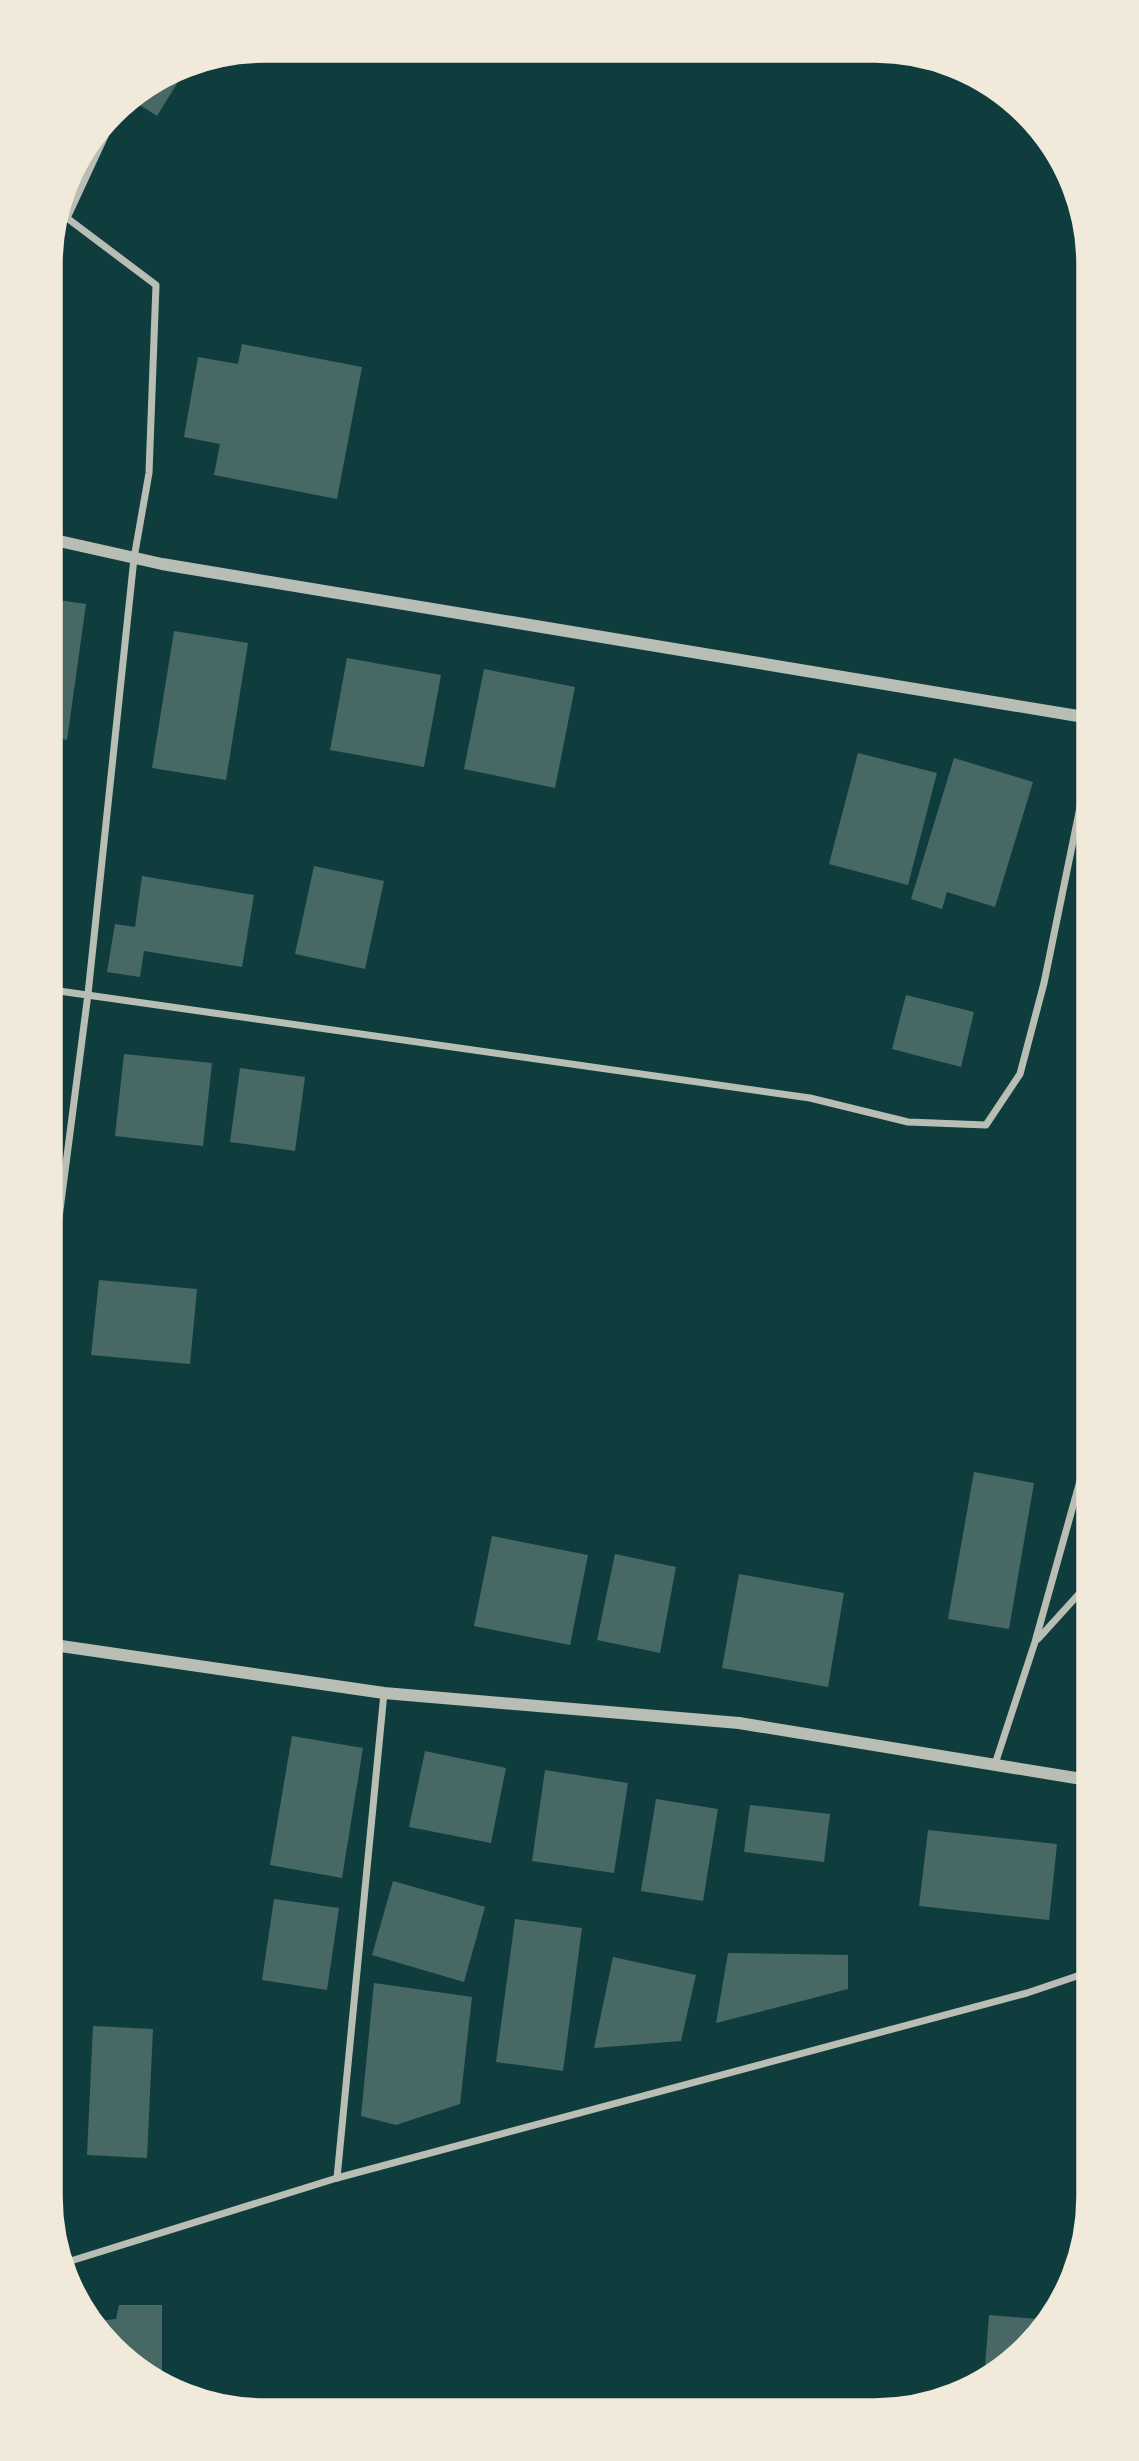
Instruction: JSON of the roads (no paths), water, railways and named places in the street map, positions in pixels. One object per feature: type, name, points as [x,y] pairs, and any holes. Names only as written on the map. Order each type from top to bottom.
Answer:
[{"type":"street","points":[[62,1198],[88,994],[134,558],[149,473],[156,285],[67,218],[100,147]]},
{"type":"street","points":[[62,541],[134,558],[1078,716]]},
{"type":"street","points":[[62,991],[810,1098],[908,1122],[986,1125],[1020,1074],[1044,983],[1078,814]]},
{"type":"street","points":[[995,1765],[1035,1642],[1077,1490]]},
{"type":"street","points":[[1035,1642],[1077,1596]]},
{"type":"street","points":[[61,1646],[384,1693],[738,1723],[1077,1778]]},
{"type":"street","points":[[337,2178],[384,1693]]},
{"type":"street","points":[[72,2261],[337,2178],[1027,1993],[1077,1976]]}]
